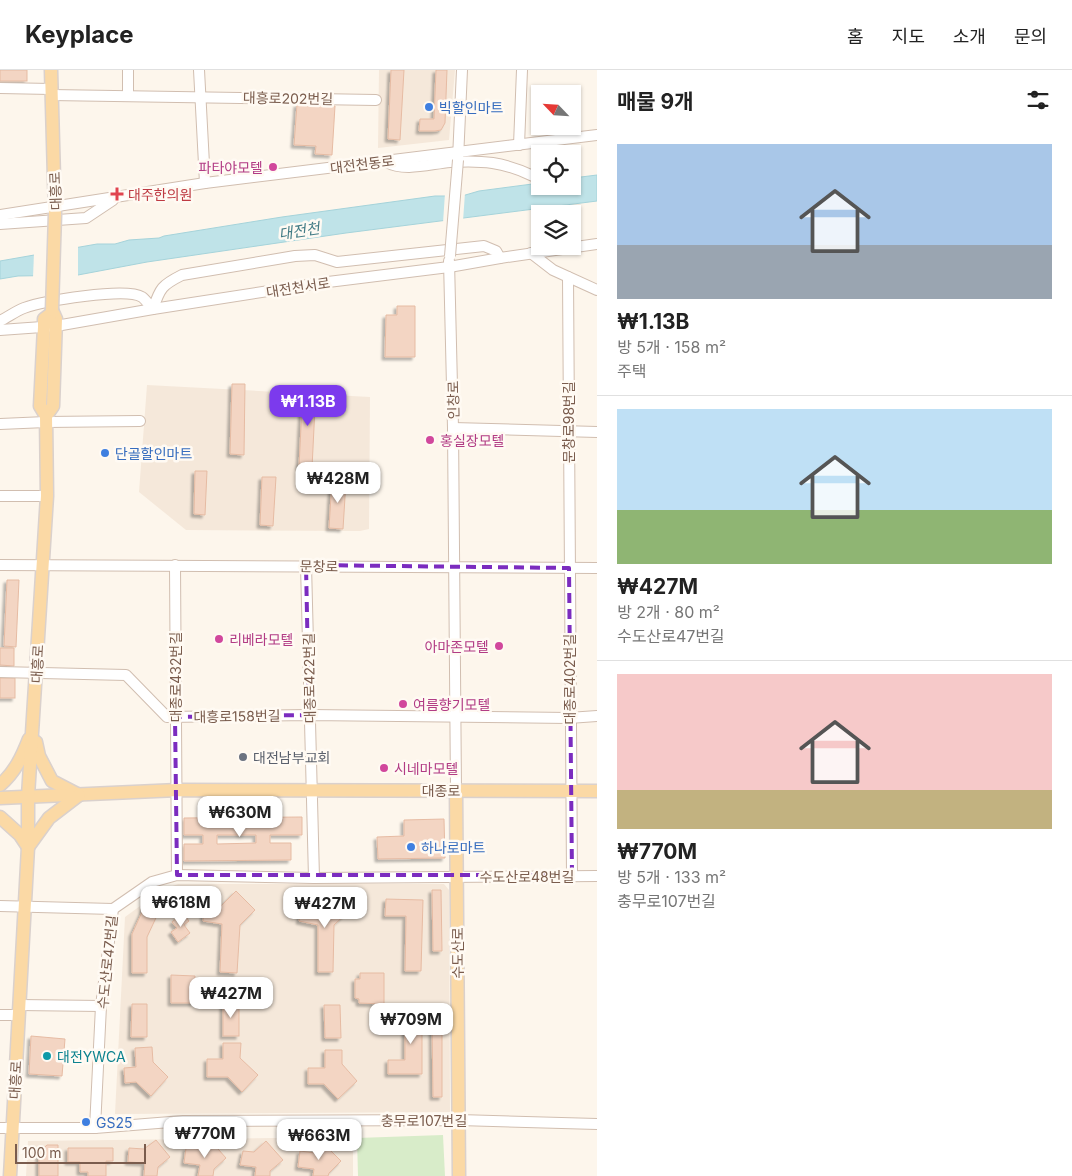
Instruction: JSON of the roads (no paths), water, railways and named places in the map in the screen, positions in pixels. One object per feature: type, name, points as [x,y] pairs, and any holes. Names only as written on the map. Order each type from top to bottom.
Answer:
[{"type":"main road","name":"대흥로","points":[[10,1176],[6,1128],[18,1010],[28,847],[28,796],[37,672],[46,496],[46,419],[53,406],[50,327],[56,319],[52,312],[56,210],[51,70]]},
{"type":"main road","points":[[0,785],[19,763],[33,730]]},
{"type":"main road","points":[[0,817],[20,835],[28,847],[49,818],[78,795],[52,781],[38,756],[33,730]]},
{"type":"main road","name":"대종로","points":[[0,798],[178,790],[597,791]]},
{"type":"main road","name":"수도산로","points":[[456,790],[459,1176]]},
{"type":"street","points":[[128,70],[128,96]]},
{"type":"street","points":[[200,70],[205,184]]},
{"type":"street","name":"인창로","points":[[456,790],[453,428],[449,267],[458,156],[462,70]]},
{"type":"street","points":[[519,145],[522,70]]},
{"type":"street","name":"대흥로202번길","points":[[0,88],[128,96],[376,100]]},
{"type":"street","name":"대전천동로","points":[[0,215],[56,210],[205,184],[385,162],[458,156],[519,145],[597,135]]},
{"type":"street","points":[[385,162],[394,167],[403,168],[452,162],[495,162],[515,167],[531,175]]},
{"type":"street","points":[[0,224],[86,218],[117,198]]},
{"type":"street","name":"대전천서로","points":[[581,246],[597,244]]},
{"type":"street","points":[[0,321],[23,309],[46,302],[125,293],[134,294],[142,298],[153,309],[159,290],[182,275],[295,256],[315,255],[337,262],[484,246],[496,251],[500,258]]},
{"type":"street","name":"대전천서로","points":[[0,330],[50,327],[153,309],[378,275],[449,267],[531,253]]},
{"type":"street","points":[[533,255],[543,264],[597,290]]},
{"type":"street","name":"문창로98번길","points":[[568,277],[569,568]]},
{"type":"street","points":[[0,424],[46,419],[140,420]]},
{"type":"street","points":[[453,428],[597,432]]},
{"type":"street","points":[[0,496],[46,496]]},
{"type":"street","name":"문창로","points":[[0,565],[306,565],[597,568]]},
{"type":"street","name":"대종로432번길","points":[[176,565],[175,717],[178,790]]},
{"type":"street","name":"대종로422번길","points":[[306,565],[311,790]]},
{"type":"street","name":"대종로402번길","points":[[569,568],[570,791]]},
{"type":"street","name":"대흥로158번길","points":[[0,672],[126,676],[167,717],[309,714],[569,718],[597,716]]},
{"type":"street","points":[[177,875],[178,790]]},
{"type":"street","points":[[311,790],[314,878]]},
{"type":"street","points":[[570,791],[572,875]]},
{"type":"street","name":"수도산로47번길","points":[[95,1128],[101,1006],[113,908],[152,882],[177,875],[314,878],[457,876]]},
{"type":"street","name":"수도산로48번길","points":[[457,876],[597,876]]},
{"type":"street","points":[[0,906],[113,908]]},
{"type":"street","points":[[0,1015],[18,1010],[101,1006]]},
{"type":"street","name":"충무로107번길","points":[[6,1128],[95,1128],[183,1121],[459,1120],[597,1124]]},
{"type":"water","name":"대전천","points":[[597,175],[597,201],[566,205],[531,205],[531,209],[346,233],[147,262],[78,275],[18,276],[0,279],[0,261],[97,244],[115,244],[129,240],[159,238],[282,217],[435,196],[462,196],[479,191],[531,184],[531,195],[581,195],[581,177]]},
{"type":"place","name":"빅할인마트","points":[[429,107]]},
{"type":"place","name":"파타야모텔","points":[[273,167]]},
{"type":"place","name":"대주한의원","points":[[117,194]]},
{"type":"place","name":"홍실장모텔","points":[[430,440]]},
{"type":"place","name":"단골할인마트","points":[[105,453]]},
{"type":"place","name":"리베라모텔","points":[[219,639]]},
{"type":"place","name":"아마존모텔","points":[[499,646]]},
{"type":"place","name":"여름향기모텔","points":[[403,704]]},
{"type":"place","name":"대전남부교회","points":[[243,757]]},
{"type":"place","name":"시네마모텔","points":[[384,768]]},
{"type":"place","name":"하나로마트","points":[[411,847]]},
{"type":"place","name":"대전YWCA","points":[[47,1056]]},
{"type":"place","name":"GS25","points":[[86,1122]]}]
